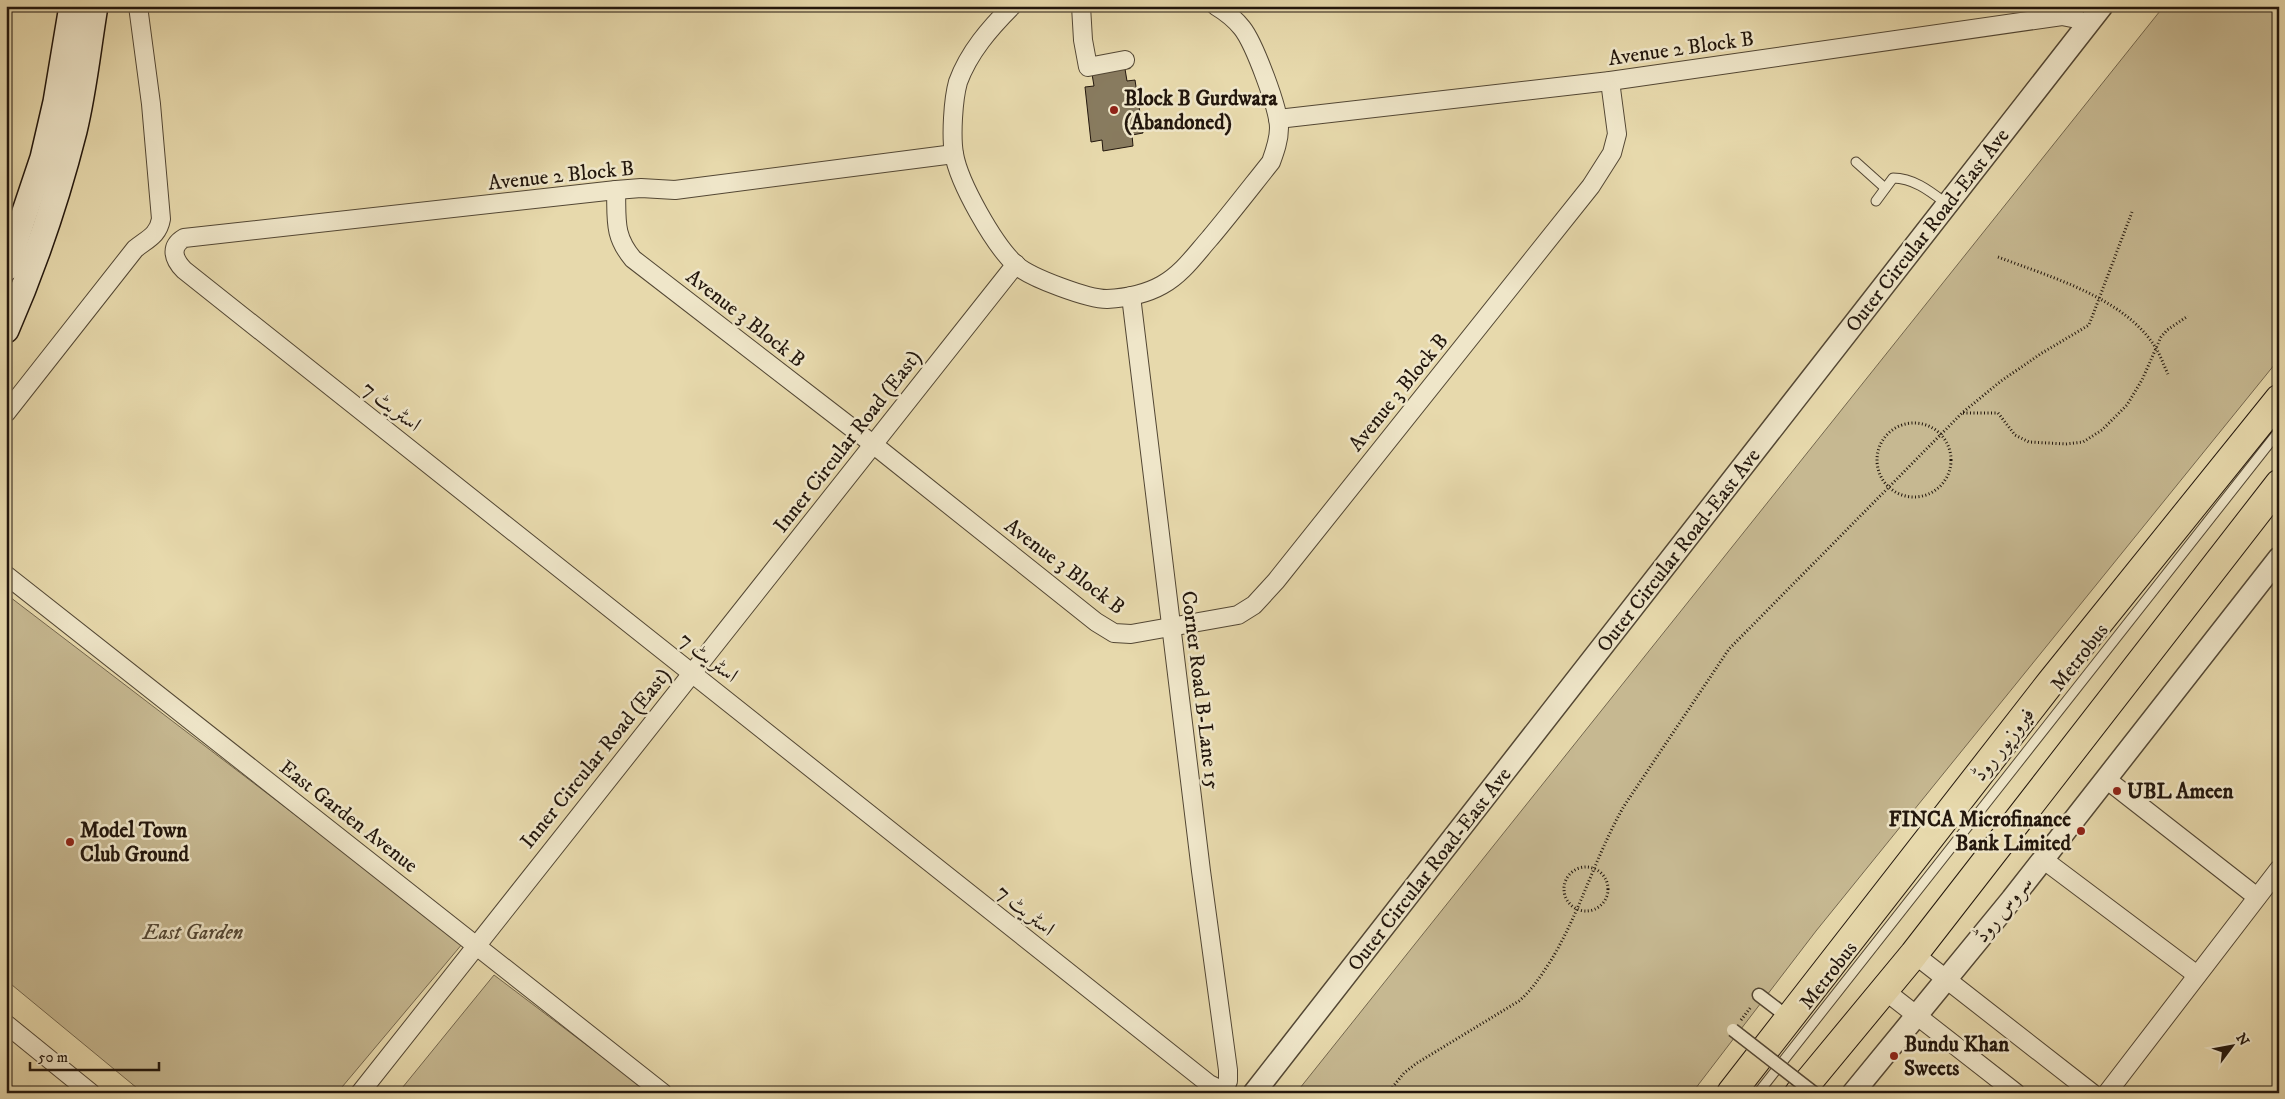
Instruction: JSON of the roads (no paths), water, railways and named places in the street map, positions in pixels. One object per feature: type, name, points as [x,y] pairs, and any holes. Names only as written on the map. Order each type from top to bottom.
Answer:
[{"type":"main road","points":[[6,268],[43,158],[56,102],[72,6]]},
{"type":"main road","points":[[6,330],[22,293],[62,175],[74,129],[95,6]]},
{"type":"main road","name":"فیروزپور روڈ","points":[[1731,1093],[2051,682],[2279,399]]},
{"type":"main road","points":[[1799,1093],[1914,954],[2279,484]]},
{"type":"street","points":[[6,413],[135,249],[157,233],[161,219],[151,104],[138,6]]},
{"type":"street","points":[[1012,6],[990,28],[972,54],[958,83],[954,111],[954,154],[976,207],[995,238],[1016,264],[1033,276],[1067,289],[1105,299],[1131,296],[1161,286],[1181,271],[1271,162],[1277,145],[1278,119],[1253,45],[1243,29],[1228,13],[1216,6]]},
{"type":"street","points":[[1081,6],[1083,40],[1088,67],[1125,60]]},
{"type":"street","name":"Outer Circular Road-East Ave","points":[[1254,1093],[2102,6]]},
{"type":"street","name":"Avenue 2 Block B","points":[[1278,119],[1610,81],[2062,16],[2077,19],[2085,26]]},
{"type":"street","name":"Avenue 3 Block B","points":[[616,190],[618,234],[623,247],[633,259],[874,445],[1096,622],[1114,633],[1131,634],[1238,615],[1254,605],[1276,581],[1591,186],[1612,153],[1617,134],[1610,81]]},
{"type":"street","name":"Avenue 2 Block B","points":[[176,245],[184,238],[190,237],[616,190],[641,188],[675,190],[954,154]]},
{"type":"street","points":[[157,233],[176,245]]},
{"type":"street","name":"اسٹریٹ 7","points":[[176,245],[174,255],[176,262],[184,270],[1209,1084],[1227,1090]]},
{"type":"street","name":"Inner Circular Road (East)","points":[[360,1093],[1016,264]]},
{"type":"street","name":"Corner Road B-Lane 15","points":[[1131,296],[1171,628],[1228,1070],[1227,1090]]},
{"type":"street","name":"سروس روڈ","points":[[1853,1093],[2044,860],[2106,779],[2275,570]]},
{"type":"street","name":"East Garden Avenue","points":[[6,575],[663,1093]]},
{"type":"street","points":[[2106,779],[2257,896]]},
{"type":"street","points":[[2044,860],[2197,975]]},
{"type":"street","points":[[2107,1093],[2279,868]]},
{"type":"street","points":[[1914,954],[2092,1093]]},
{"type":"street","points":[[1884,990],[2008,1090]]},
{"type":"street","points":[[1759,996],[1790,1018]]},
{"type":"street","points":[[6,1024],[91,1093]]},
{"type":"street","points":[[1733,1030],[1814,1093]]},
{"type":"lane","points":[[1856,162],[1885,188]]},
{"type":"lane","points":[[1876,201],[1893,178],[1904,178],[1930,190],[1947,204]]},
{"type":"lane","name":"Metrobus","points":[[1758,1093],[2279,431]]},
{"type":"place","name":"Block B Gurdwara (Abandoned)","points":[[1114,110]]},
{"type":"place","name":"UBL Ameen","points":[[2117,791]]},
{"type":"place","name":"FINCA Microfinance Bank Limited","points":[[2081,831]]},
{"type":"place","name":"Model Town Club Ground","points":[[70,842]]},
{"type":"place","name":"Bundu Khan Sweets","points":[[1894,1056]]},
{"type":"park label","name":"East Garden","points":[[193,932]]}]
